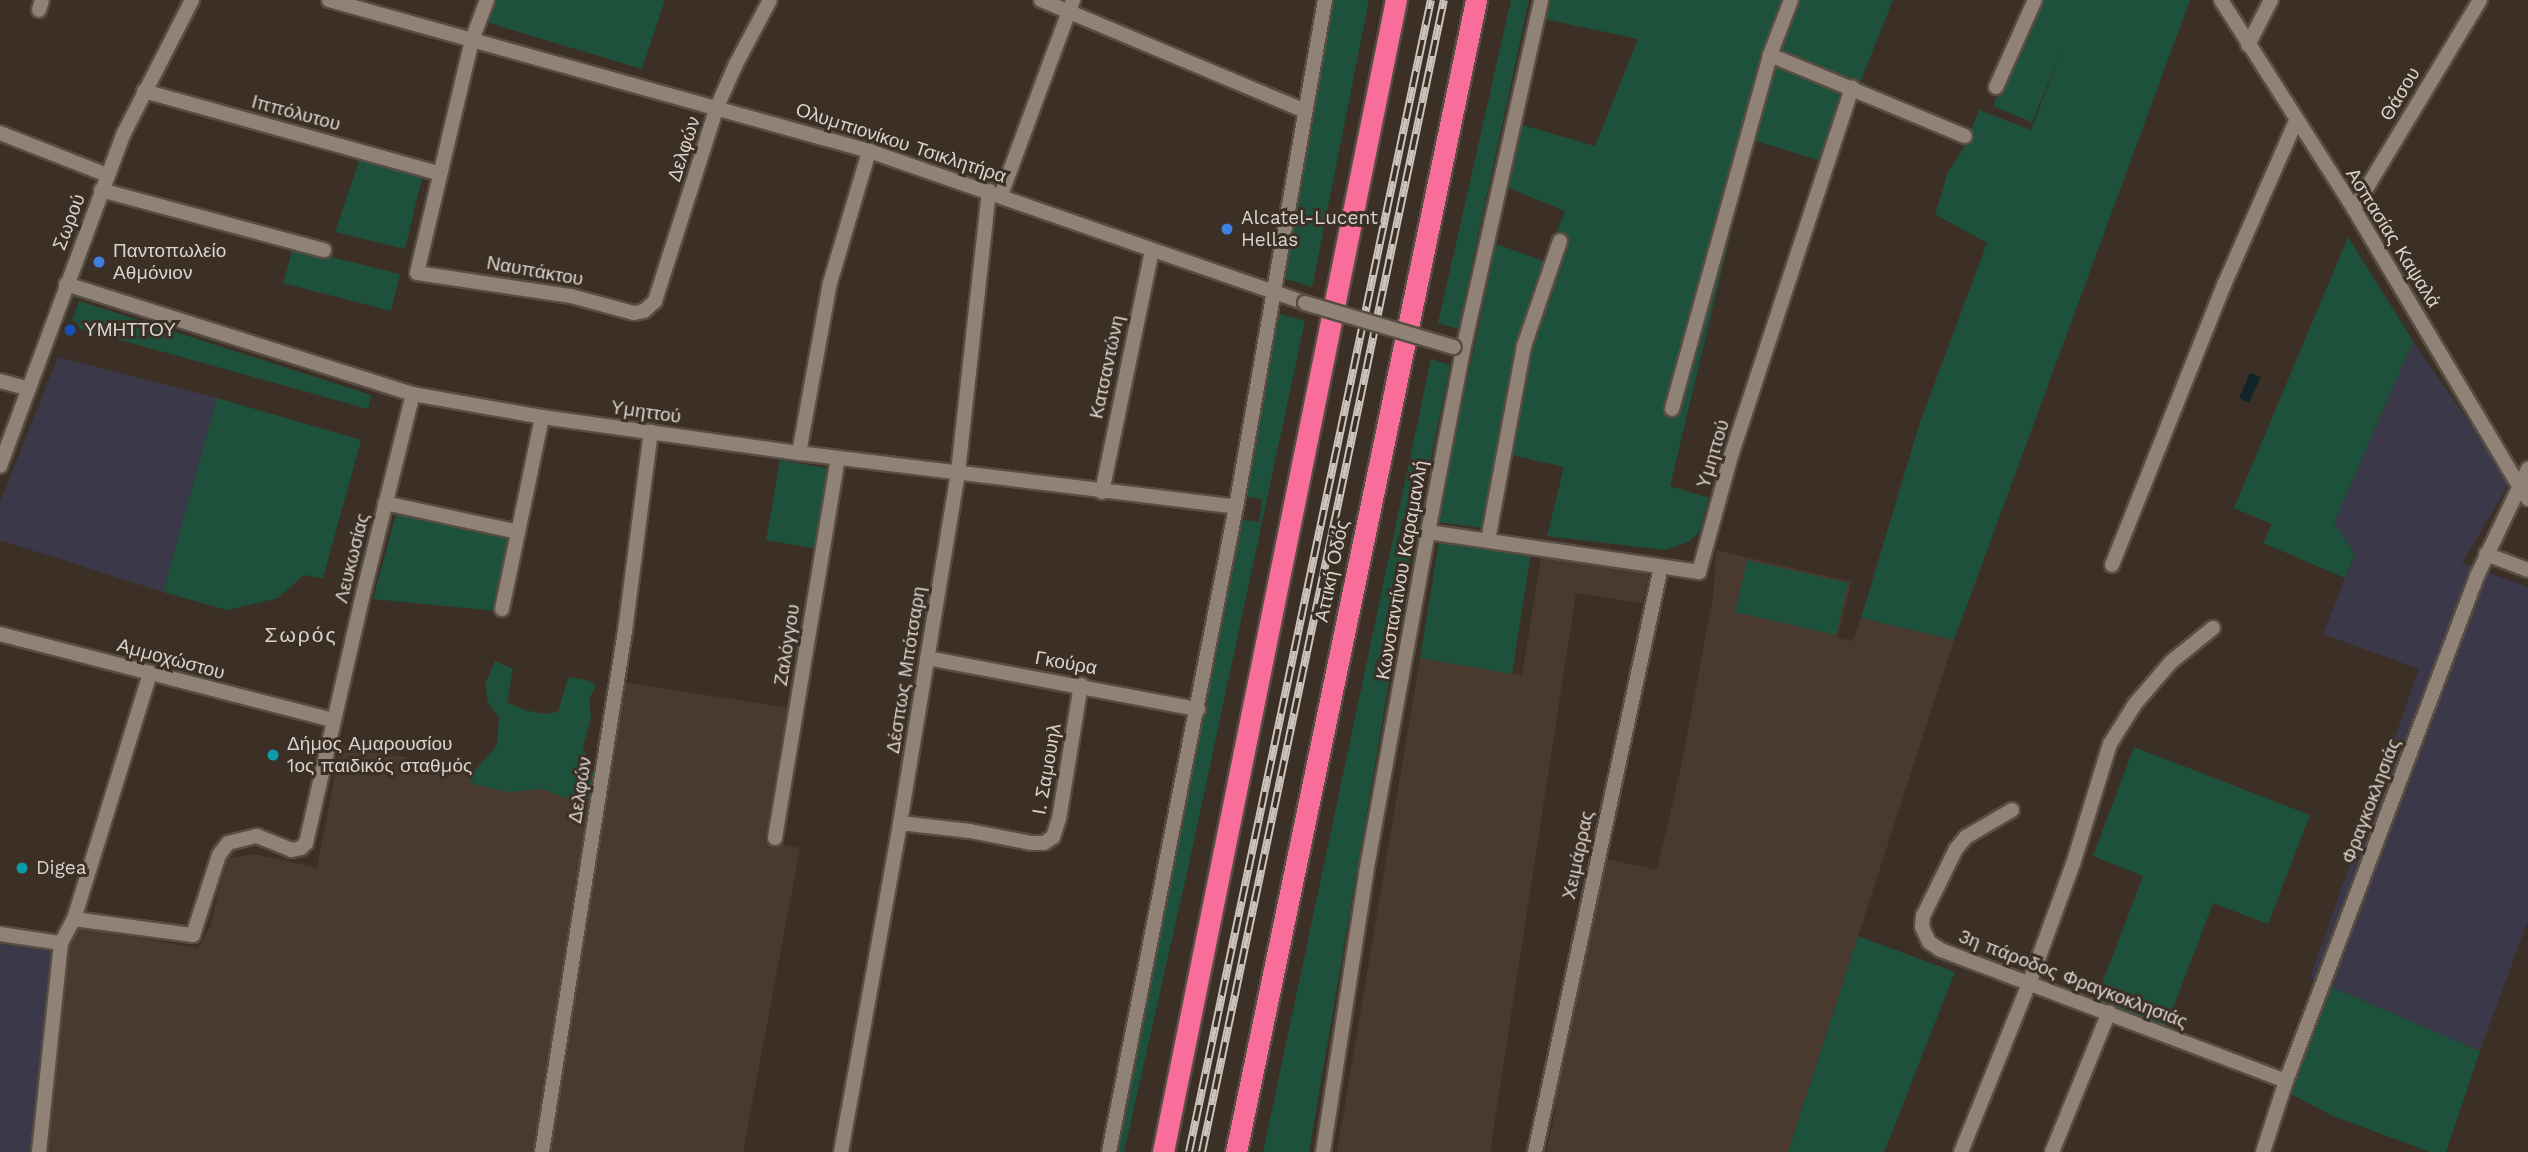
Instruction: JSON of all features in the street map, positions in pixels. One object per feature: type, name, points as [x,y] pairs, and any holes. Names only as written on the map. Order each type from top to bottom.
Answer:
[{"type":"highway","points":[[1163,1152],[1396,0]]},
{"type":"highway","name":"Αττική Οδός","points":[[1236,1152],[1476,0]]},
{"type":"street","name":"Σωρού","points":[[0,466],[107,175],[144,91],[192,0]]},
{"type":"street","name":"Ολυμπιονίκου Τσικλητήρα","points":[[329,0],[869,151],[1274,293],[1459,348]]},
{"type":"street","points":[[438,173],[472,40],[487,0]]},
{"type":"street","name":"Δελφών","points":[[644,311],[655,301],[718,107],[736,64],[770,0]]},
{"type":"street","points":[[1041,0],[1071,5],[1306,111]]},
{"type":"street","points":[[1109,1152],[1236,507],[1325,0]]},
{"type":"street","name":"Κωνσταντίνου Καραμανλή","points":[[1323,1152],[1366,873],[1459,348],[1541,0]]},
{"type":"street","points":[[1672,409],[1770,55],[1791,0]]},
{"type":"street","points":[[1996,87],[2035,0]]},
{"type":"street","name":"Ασπασίας Καψαλά","points":[[2221,0],[2354,209],[2528,499]]},
{"type":"street","points":[[2248,45],[2271,0]]},
{"type":"street","name":"Θάσου","points":[[2354,209],[2480,0]]},
{"type":"street","name":"Δέσπως Μπότσαρη","points":[[841,1152],[900,823],[958,472],[995,193],[1071,5]]},
{"type":"street","points":[[1770,55],[1965,136]]},
{"type":"street","name":"Υμηττού","points":[[1428,532],[1699,572],[1731,456],[1852,88]]},
{"type":"street","name":"Ιππόλυτου","points":[[144,91],[438,173]]},
{"type":"street","points":[[2112,565],[2219,298],[2296,121]]},
{"type":"street","points":[[0,133],[107,175]]},
{"type":"street","points":[[799,453],[830,283],[869,151]]},
{"type":"street","name":"Ναυπάκτου","points":[[438,173],[417,273],[571,296],[634,313],[644,311]]},
{"type":"street","points":[[101,190],[324,250]]},
{"type":"street","points":[[1488,540],[1524,346],[1560,242]]},
{"type":"street","name":"Κατσαντώνη","points":[[1102,492],[1152,250]]},
{"type":"street","name":"Υμηττού","points":[[66,284],[413,394],[542,417],[799,453],[1236,507]]},
{"type":"street","points":[[0,381],[27,388]]},
{"type":"street","name":"Λευκωσίας","points":[[74,919],[193,935],[219,855],[228,843],[257,836],[292,850],[306,843],[332,720],[413,394]]},
{"type":"street","points":[[502,609],[542,417]]},
{"type":"street","name":"Δελφών","points":[[542,1152],[625,631],[651,432]]},
{"type":"street","name":"Ζαλόγγου","points":[[775,838],[838,458]]},
{"type":"street","name":"Φραγκοκλησιάς","points":[[2263,1152],[2286,1081],[2486,554],[2528,469]]},
{"type":"street","points":[[386,503],[518,532]]},
{"type":"street","points":[[2486,554],[2528,570]]},
{"type":"street","name":"Χειμάρρας","points":[[1535,1152],[1661,567]]},
{"type":"street","points":[[1961,1152],[2029,984],[2073,864],[2109,744],[2135,704],[2171,662],[2213,628]]},
{"type":"street","name":"Αμμοχώστου","points":[[0,634],[332,720]]},
{"type":"street","name":"Γκούρα","points":[[927,658],[1198,709]]},
{"type":"street","points":[[39,1152],[61,943],[74,919],[149,673]]},
{"type":"street","name":"Ι. Σαμουηλ","points":[[900,823],[970,831],[1032,844],[1044,843],[1053,837],[1059,819],[1081,685]]},
{"type":"street","name":"3η πάροδος Φραγκοκλησιάς","points":[[2011,810],[1960,843],[1928,904],[1922,927],[1926,938],[1934,947],[2286,1081]]},
{"type":"street","points":[[0,934],[61,943]]},
{"type":"street","points":[[2052,1152],[2109,1012]]},
{"type":"shaded area","points":[[2413,341],[2510,482],[2462,563],[2528,587],[2528,920],[2480,1051],[2310,978],[2419,669],[2323,634],[2355,554],[2334,523]]},
{"type":"shaded area","points":[[58,357],[217,398],[163,592],[0,540],[0,502]]},
{"type":"shaded area","points":[[2250,373],[2261,377],[2249,403],[2239,398]]},
{"type":"shaded area","points":[[1716,550],[1851,582],[1837,638],[1853,641],[1861,618],[1954,640],[1788,1152],[1546,1152],[1555,1112],[1553,1100],[1607,859],[1657,870],[1681,767],[1713,597]]},
{"type":"shaded area","points":[[1542,553],[1648,568],[1648,581],[1642,603],[1576,593],[1490,1152],[1337,1152],[1420,658],[1522,675]]},
{"type":"shaded area","points":[[623,682],[787,708],[765,842],[800,848],[743,1152],[47,1152],[65,969],[75,927],[198,948],[210,927],[226,859],[254,854],[317,868],[341,745],[603,795]]},
{"type":"shaded area","points":[[0,944],[55,952],[35,1152],[0,1152]]},
{"type":"green space","points":[[495,0],[665,0],[642,69],[486,22]]},
{"type":"green space","points":[[1329,0],[1369,0],[1312,287],[1279,277]]},
{"type":"green space","points":[[1511,0],[1529,0],[1458,329],[1438,323]]},
{"type":"green space","points":[[1549,0],[1893,0],[1828,163],[1753,140],[1670,486],[1709,498],[1699,533],[1688,542],[1665,550],[1547,536],[1564,467],[1497,452],[1485,528],[1437,522],[1496,244],[1546,262],[1565,211],[1509,188],[1522,125],[1595,146],[1638,39],[1545,19]]},
{"type":"green space","points":[[2039,0],[2190,0],[1954,640],[1861,618],[1919,425],[1987,243],[1935,214],[1948,172],[1965,146],[1979,110],[2031,130],[2062,49],[2032,122],[1993,106]]},
{"type":"green space","points":[[360,158],[423,174],[405,249],[335,232]]},
{"type":"green space","points":[[2348,237],[2413,341],[2334,523],[2355,554],[2345,578],[2263,543],[2272,524],[2234,508]]},
{"type":"green space","points":[[293,248],[400,274],[391,311],[283,283]]},
{"type":"green space","points":[[79,301],[371,395],[368,409],[70,326]]},
{"type":"green space","points":[[1273,312],[1305,321],[1190,859],[1124,1152],[1116,1152],[1236,519],[1259,522],[1262,499],[1240,496]]},
{"type":"green space","points":[[1431,359],[1450,365],[1418,521],[1402,519],[1399,538],[1413,541],[1309,1152],[1263,1152]]},
{"type":"green space","points":[[217,398],[361,440],[323,578],[304,575],[278,598],[227,610],[163,592]]},
{"type":"green space","points":[[780,460],[836,470],[823,550],[766,540]]},
{"type":"green space","points":[[396,514],[511,539],[496,611],[373,599]]},
{"type":"green space","points":[[1439,541],[1531,552],[1512,674],[1420,658]]},
{"type":"green space","points":[[1747,560],[1848,583],[1836,635],[1735,612]]},
{"type":"green space","points":[[495,661],[513,669],[507,702],[524,710],[545,714],[558,712],[568,677],[590,681],[596,686],[589,699],[591,717],[583,747],[594,776],[588,799],[576,802],[543,789],[509,792],[473,784],[469,777],[497,745],[499,717],[488,702],[485,685]]},
{"type":"green space","points":[[2134,747],[2310,815],[2268,924],[2213,903],[2164,1032],[2094,1005],[2143,876],[2093,856]]},
{"type":"green space","points":[[1858,936],[1955,972],[1884,1152],[1788,1152]]},
{"type":"green space","points":[[2329,986],[2480,1051],[2446,1152],[2430,1152],[2333,1116],[2289,1093]]},
{"type":"railway","points":[[1189,1152],[1431,0]]},
{"type":"railway","points":[[1202,1152],[1444,0]]},
{"type":"place","name":"Alcatel-Lucent Hellas","points":[[1227,229]]},
{"type":"place","name":"Παντοπωλείο Αθμόνιον","points":[[99,262]]},
{"type":"place","name":"ΥΜΗΤΤΟΥ","points":[[70,330]]},
{"type":"place","name":"Δήμος Αμαρουσίου 1ος παιδικός σταθμός","points":[[273,755]]},
{"type":"place","name":"Digea","points":[[22,868]]},
{"type":"district","name":"Σωρός","points":[[301,635]]}]
